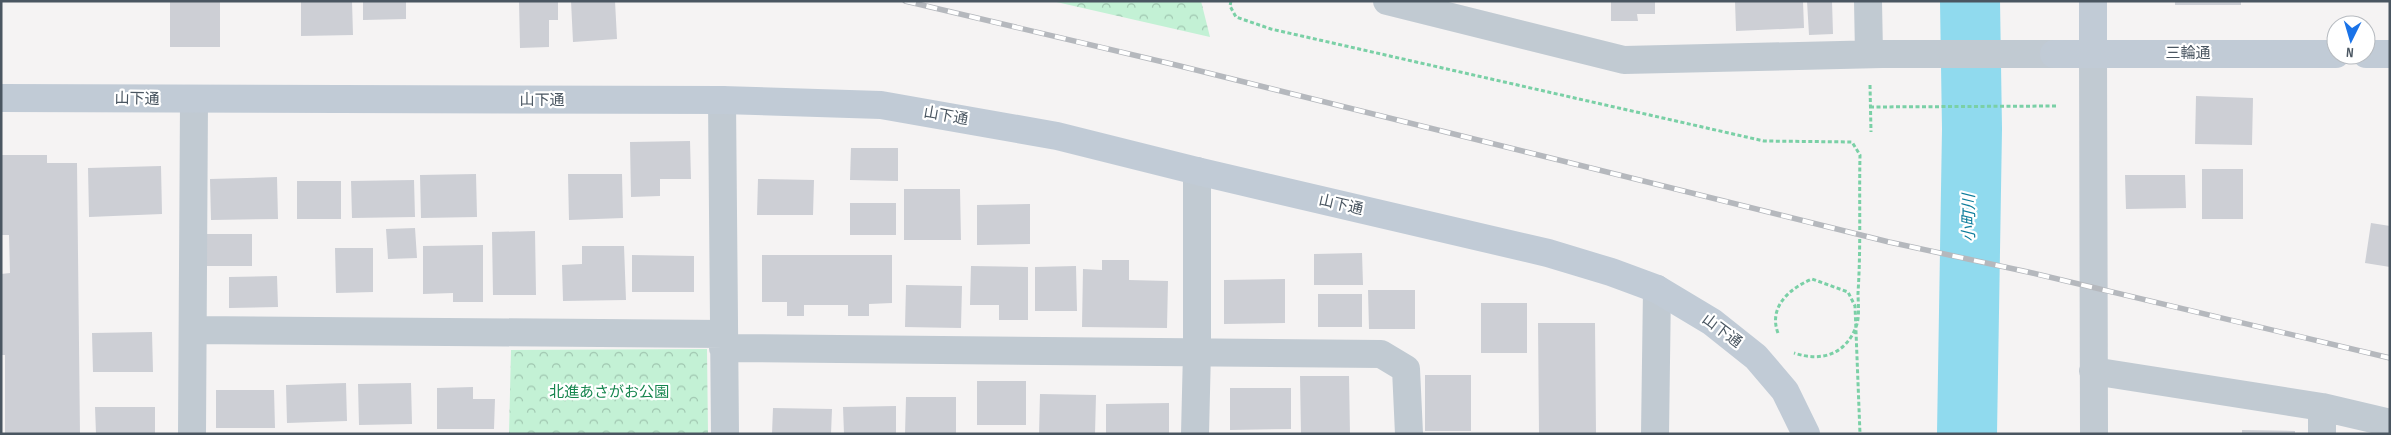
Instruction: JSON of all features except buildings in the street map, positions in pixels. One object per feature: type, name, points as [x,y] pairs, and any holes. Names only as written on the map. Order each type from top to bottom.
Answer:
[{"type":"street","points":[[1387,1],[1624,60],[1876,54],[1868,1]]},
{"type":"street","points":[[2093,1],[2094,434]]},
{"type":"street","name":"三輪通","points":[[1876,54],[2326,54]]},
{"type":"street","points":[[2376,54],[2390,54]]},
{"type":"street","name":"山下通","points":[[1,98],[722,100],[881,105],[1057,136],[1197,171],[1548,253],[1611,272],[1657,289],[1712,322],[1756,357],[1785,391],[1806,434]]},
{"type":"street","points":[[192,434],[194,100]]},
{"type":"street","points":[[722,100],[725,434]]},
{"type":"street","points":[[1195,434],[1197,171]]},
{"type":"street","points":[[1655,434],[1657,289]]},
{"type":"street","points":[[193,330],[1381,354],[1406,369],[1409,434]]},
{"type":"street","points":[[2093,371],[2322,407],[2390,423]]},
{"type":"street","points":[[2322,407],[2322,434]]},
{"type":"path","points":[[1231,1],[1230,6],[1236,17],[1271,29],[1764,141],[1852,142],[1860,155],[1857,326],[1846,345],[1824,357],[1810,358],[1791,352]]},
{"type":"path","points":[[1871,132],[1870,107],[1876,54]]},
{"type":"path","points":[[1870,107],[2057,106]]},
{"type":"path","points":[[1781,341],[1775,327],[1777,309],[1784,296],[1795,286],[1812,279],[1834,285],[1848,292],[1855,306],[1860,434]]},
{"type":"green space","points":[[1052,1],[1201,1],[1210,37]]},
{"type":"green space","name":"北進あさがお公園","points":[[707,349],[708,434],[509,434],[511,350]]},
{"type":"waterway","name":"小町川","points":[[1967,434],[1972,129],[1970,1]]},
{"type":"railway","points":[[905,1],[1176,65],[1889,242],[2028,272],[2390,358]]}]
